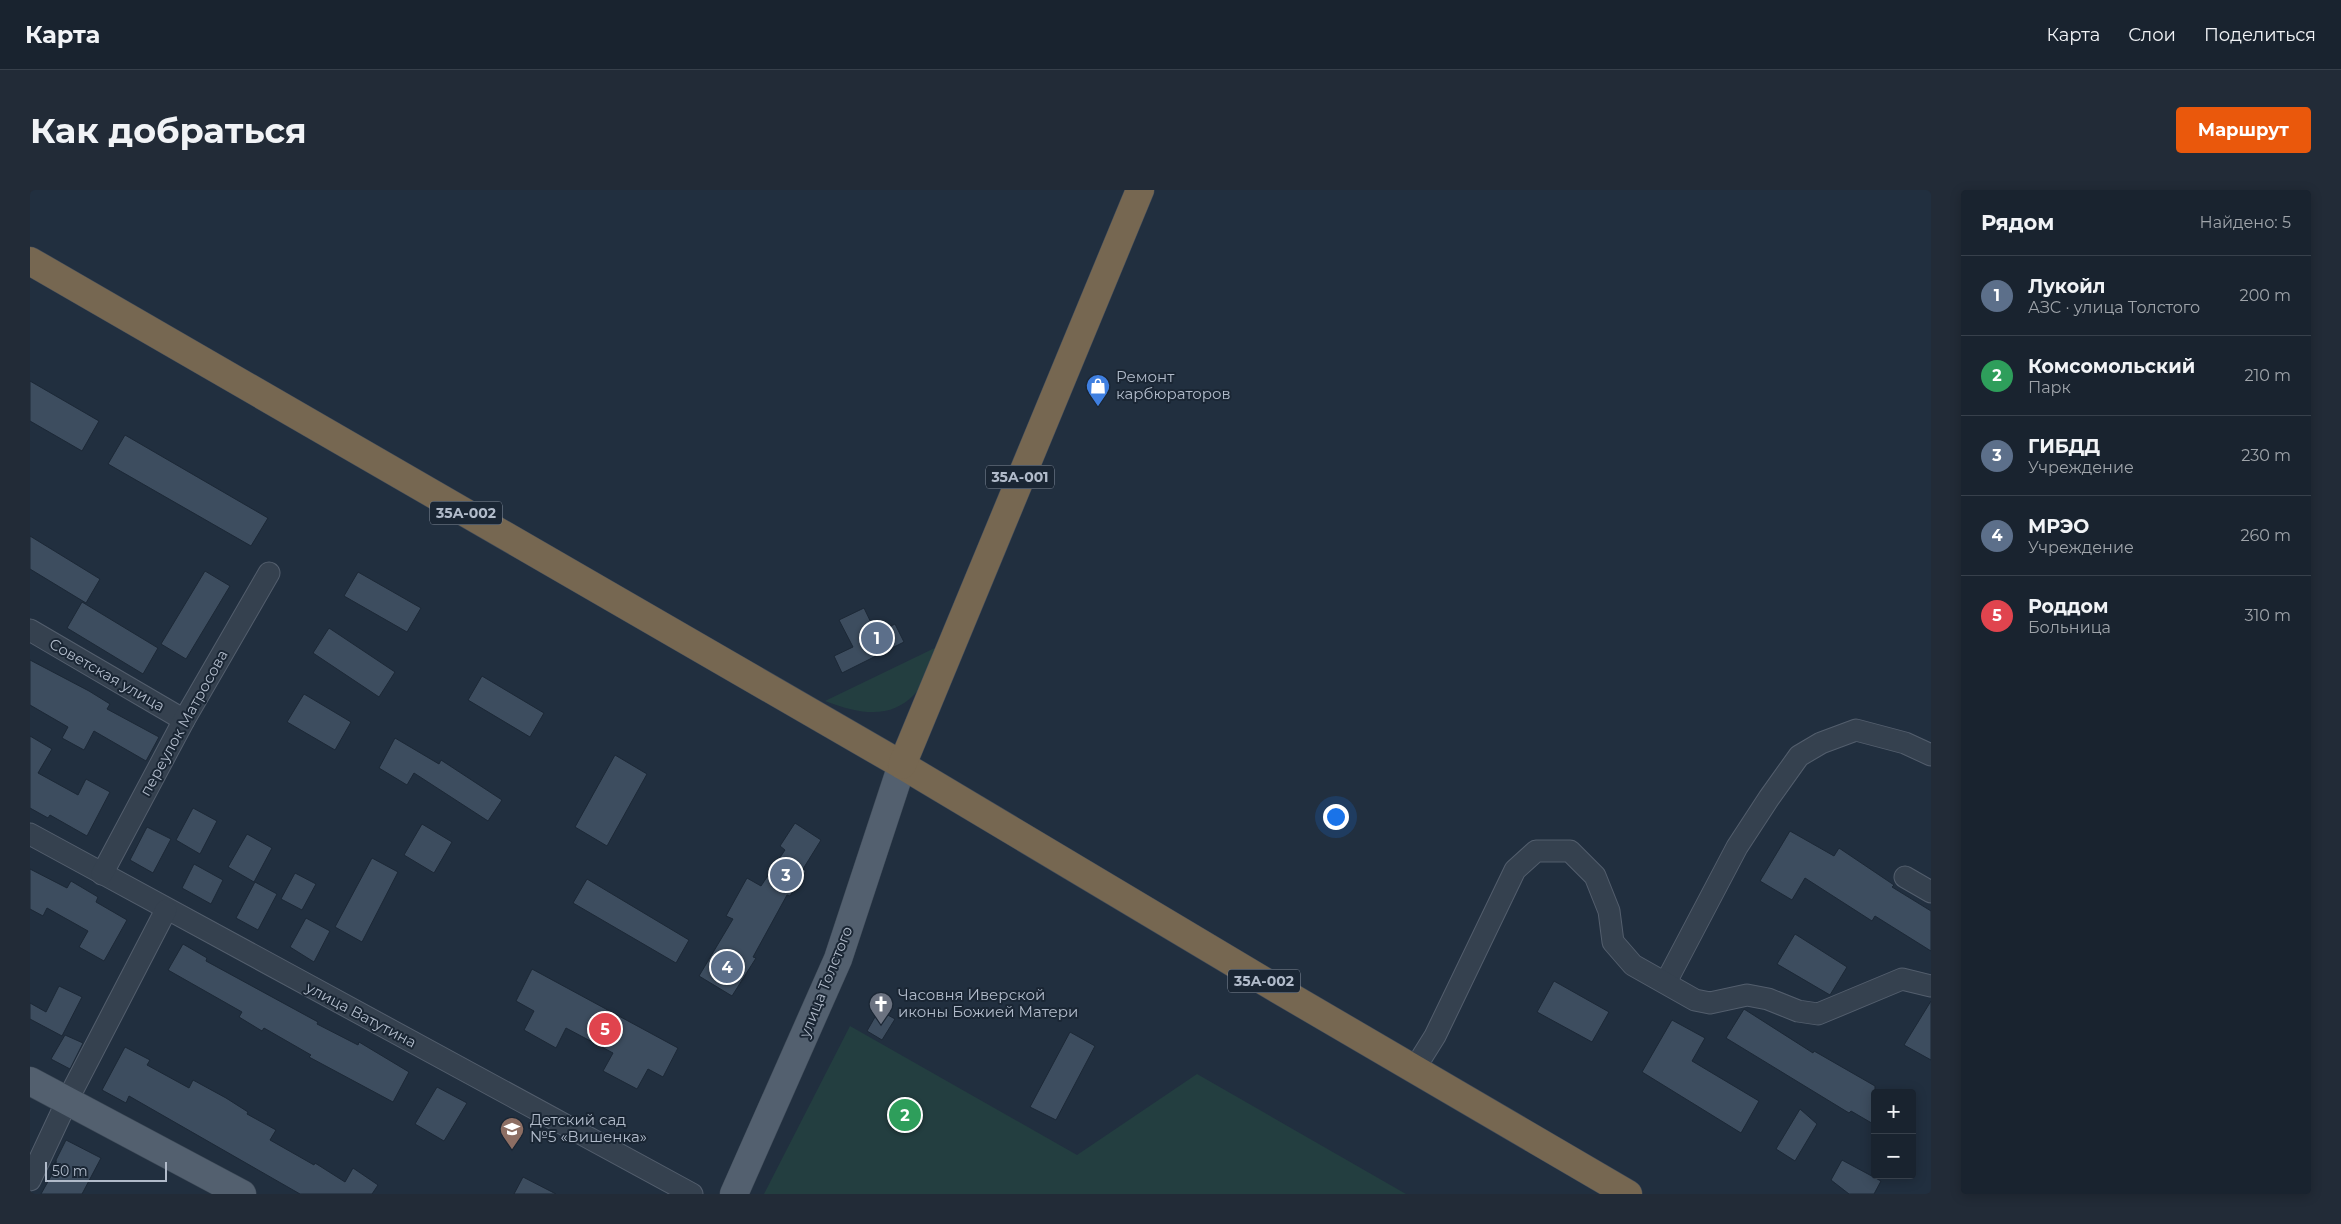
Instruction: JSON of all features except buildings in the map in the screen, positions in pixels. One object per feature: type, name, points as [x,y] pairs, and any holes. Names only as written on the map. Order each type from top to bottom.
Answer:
[{"type":"highway","name":"35А-001","points":[[902,765],[1140,190]]},
{"type":"highway","name":"35А-002","points":[[30,261],[902,765],[1279,990],[1628,1194]]},
{"type":"main road","name":"улица Толстого","points":[[734,1194],[838,959],[902,765]]},
{"type":"main road","points":[[30,1081],[242,1194]]},
{"type":"street","name":"переулок Матросова","points":[[102,874],[184,720],[269,573]]},
{"type":"street","name":"Советская улица","points":[[30,630],[184,720]]},
{"type":"street","points":[[1666,982],[1737,847],[1799,756],[1820,744],[1856,730],[1905,742],[1931,755]]},
{"type":"street","name":"улица Ватутина","points":[[30,834],[166,910],[692,1194]]},
{"type":"street","points":[[1415,1068],[1436,1036],[1515,870],[1536,851],[1570,851],[1595,876],[1609,911],[1613,942],[1633,965],[1695,1000],[1710,1003],[1747,995],[1768,999],[1798,1011],[1818,1014],[1902,979],[1931,986]]},
{"type":"street","points":[[1905,877],[1931,892]]},
{"type":"street","points":[[30,1180],[67,1101],[166,910]]},
{"type":"green space","points":[[943,644],[923,683],[912,697],[899,706],[885,711],[868,712],[848,709],[825,701]]},
{"type":"green space","points":[[850,1026],[1077,1155],[1197,1074],[1406,1194],[764,1194]]},
{"type":"place","name":"Ремонт карбюраторов","points":[[1098,407]]},
{"type":"place","name":"Лукойл","points":[[877,638]]},
{"type":"place","name":"ГИБДД","points":[[786,875]]},
{"type":"place","name":"МРЭО","points":[[727,967]]},
{"type":"place","name":"Часовня Иверской иконы Божией Матери","points":[[881,1025]]},
{"type":"place","name":"Роддом","points":[[605,1029]]},
{"type":"place","name":"Комсомольский","points":[[905,1115]]},
{"type":"place","name":"Детский сад №5 «Вишенка»","points":[[512,1150]]}]
